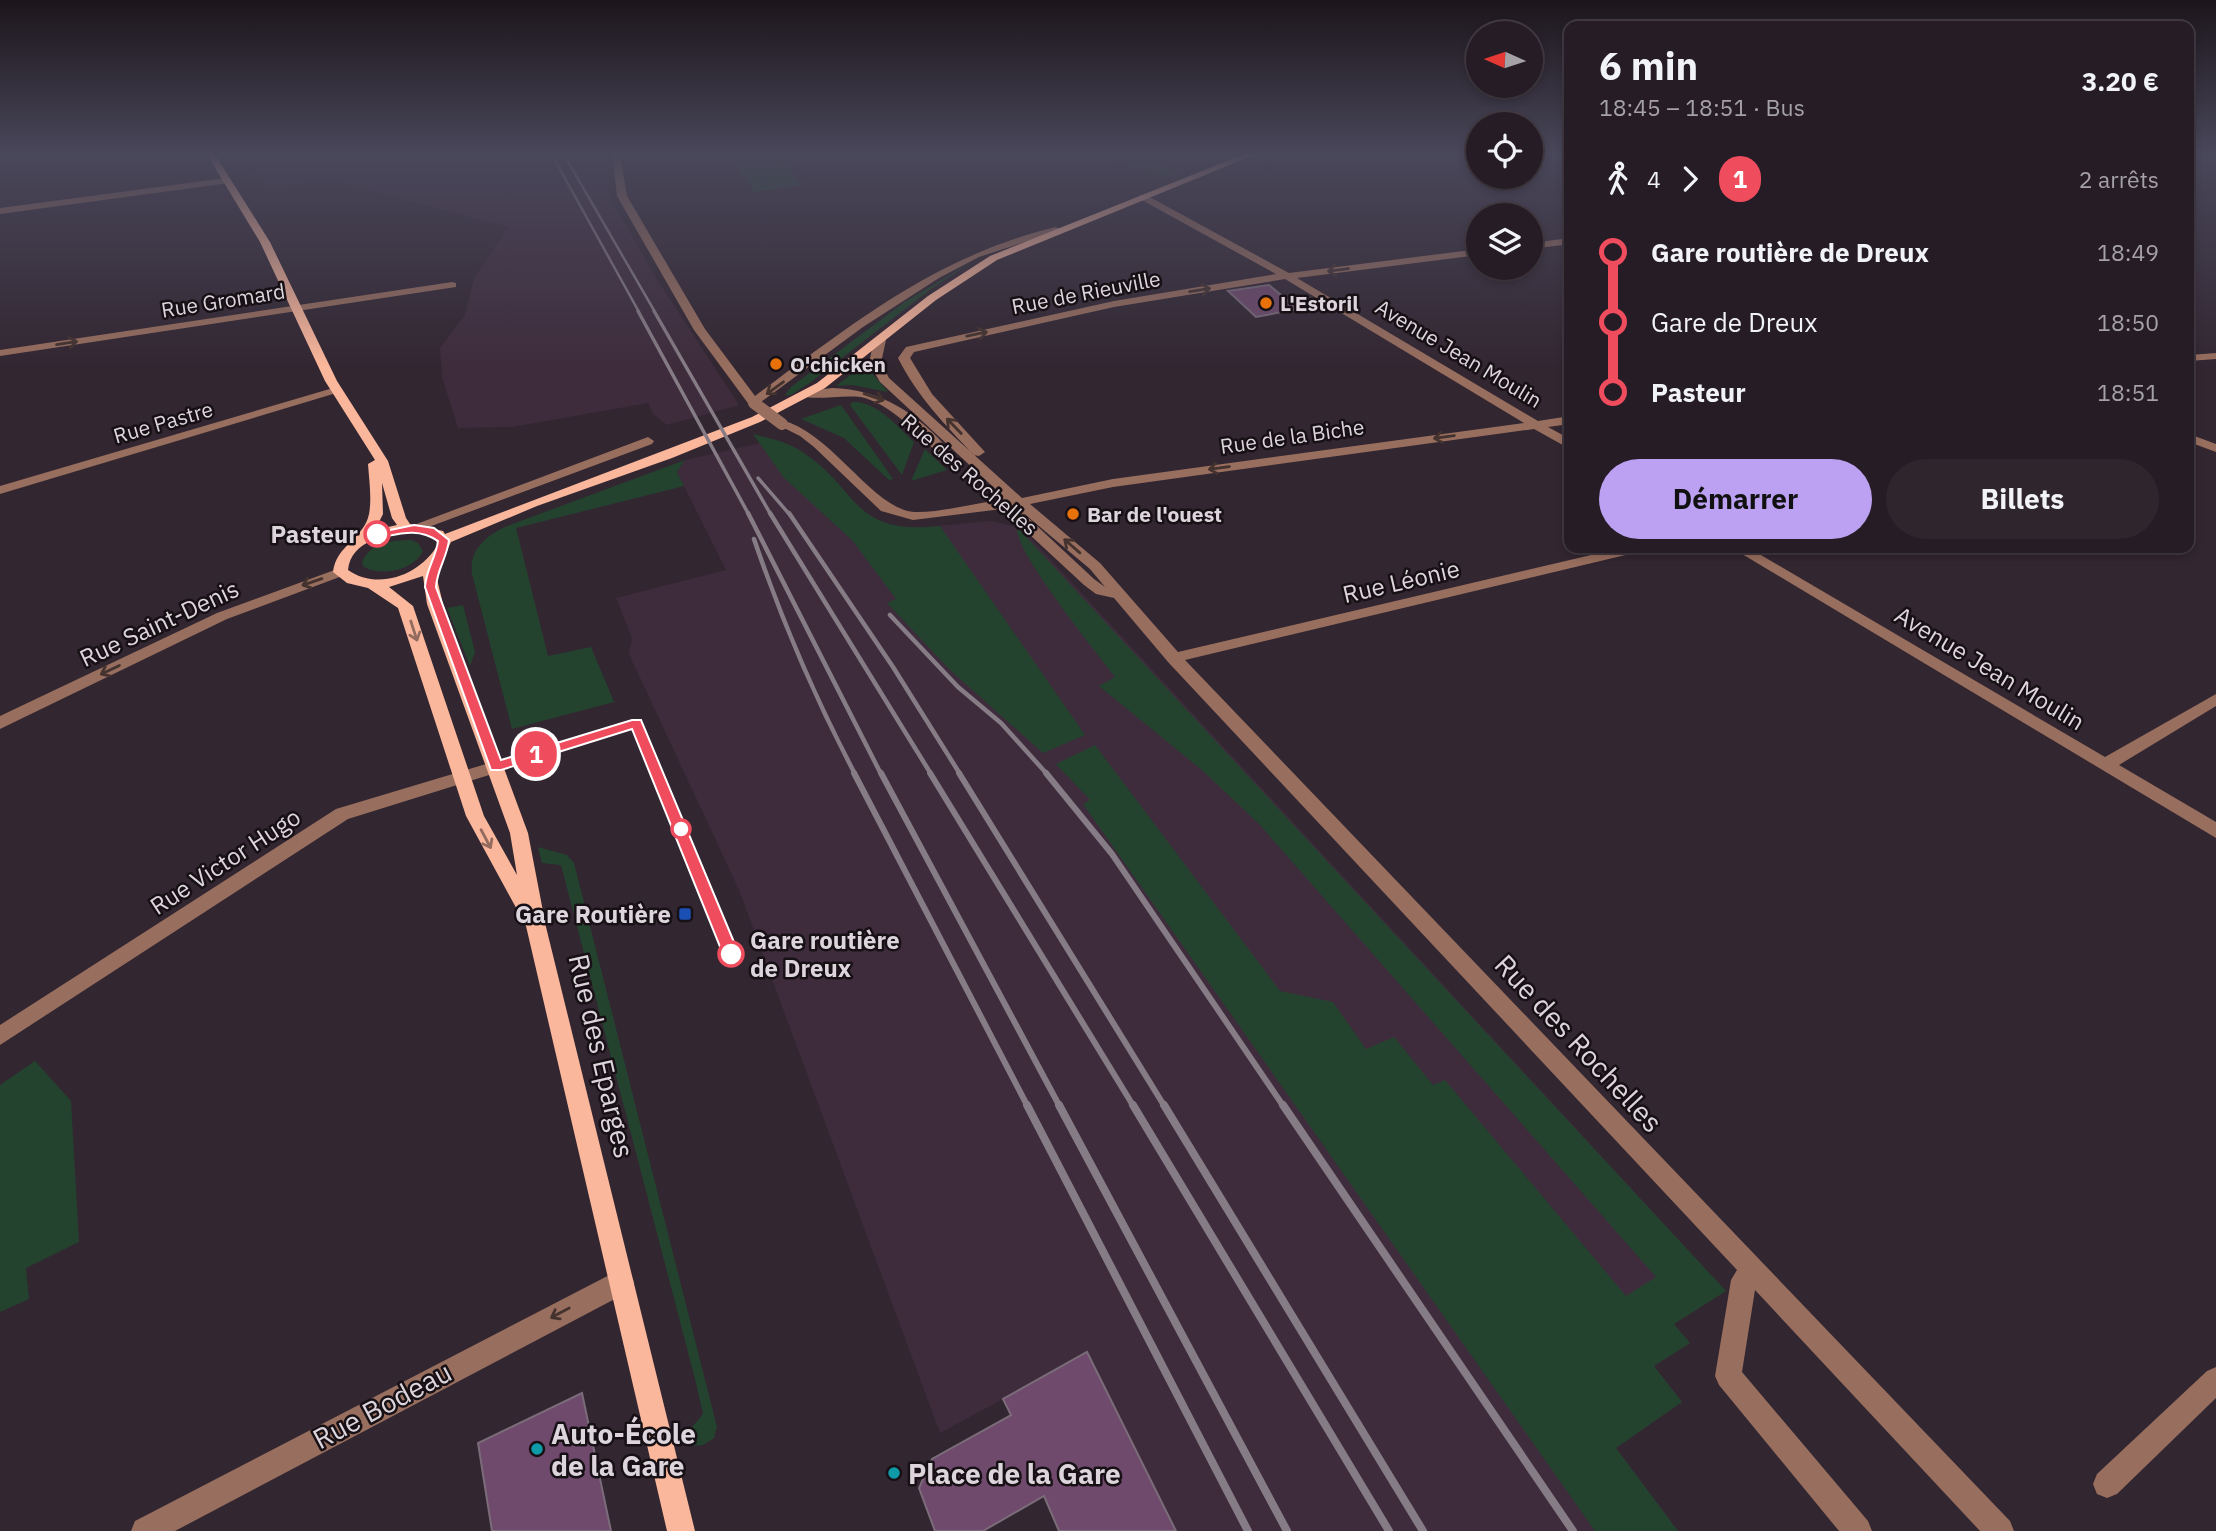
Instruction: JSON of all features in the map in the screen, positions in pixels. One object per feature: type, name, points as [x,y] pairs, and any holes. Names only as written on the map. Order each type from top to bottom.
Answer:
[{"type":"main road","points":[[254,224],[298,308],[337,391],[382,461],[399,518],[410,528]]},
{"type":"main road","points":[[444,540],[692,447],[807,395],[964,274],[999,254],[1071,224]]},
{"type":"main road","points":[[363,540],[376,514],[378,497],[371,443]]},
{"type":"main road","points":[[444,540],[430,530],[410,528],[363,540],[348,550],[340,562],[340,572],[346,579],[371,584],[394,596],[408,612],[479,824],[537,927]]},
{"type":"main road","points":[[371,584],[403,579],[434,563],[442,553],[444,540]]},
{"type":"main road","name":"Rue des Eparges","points":[[434,563],[430,579],[433,596],[519,833],[537,927],[681,1531]]},
{"type":"street","name":"Rue de la Biche","points":[[639,224],[700,330],[754,403],[782,424],[804,433],[875,500],[895,513],[913,516],[940,515],[1006,505],[1113,483],[1564,421]]},
{"type":"street","name":"Avenue Jean Moulin","points":[[1193,224],[1287,276],[1564,442]]},
{"type":"street","points":[[754,403],[928,281],[1019,238],[1056,230]]},
{"type":"street","points":[[1543,244],[1564,242]]},
{"type":"street","name":"Rue de Rieuville","points":[[910,349],[1114,304],[1287,276],[1466,254]]},
{"type":"street","name":"Rue Gromard","points":[[0,353],[452,285]]},
{"type":"street","name":"Rue des Rochelles","points":[[880,340],[875,363],[884,380],[1010,495],[1022,502],[1095,566],[1119,597],[1174,657],[2000,1531]]},
{"type":"street","name":"Rue des Rochelles","points":[[910,349],[904,358],[910,373],[939,411],[1018,494],[1022,502]]},
{"type":"street","points":[[2194,358],[2216,356]]},
{"type":"street","name":"Rue Pastre","points":[[0,490],[337,391]]},
{"type":"street","name":"Rue des Rochelles","points":[[807,395],[852,391],[885,401],[1006,505],[1090,582],[1101,591],[1119,597]]},
{"type":"street","points":[[2194,440],[2216,448]]},
{"type":"street","points":[[410,528],[648,441]]},
{"type":"street","name":"Rue Léonie","points":[[1174,657],[1617,553]]},
{"type":"street","name":"Avenue Jean Moulin","points":[[1747,553],[2216,831]]},
{"type":"street","name":"Rue Saint-Denis","points":[[0,723],[222,616],[340,572]]},
{"type":"street","points":[[2106,765],[2216,699]]},
{"type":"street","name":"Rue Victor Hugo","points":[[0,1036],[342,814],[496,766]]},
{"type":"street","points":[[1744,1280],[1728,1376],[1858,1531]]},
{"type":"street","name":"Rue Bodeau","points":[[145,1531],[621,1282]]},
{"type":"street","points":[[2107,1484],[2216,1380]]},
{"type":"shaded area","points":[[498,224],[625,224],[658,281],[739,405],[667,425],[653,414],[648,403],[512,427],[458,428],[442,377],[440,348],[465,315],[474,279],[508,227]]},
{"type":"shaded area","points":[[753,434],[797,448],[862,510],[885,524],[913,528],[991,521],[1017,527],[1025,532],[1726,1291],[1674,1324],[1690,1343],[1654,1366],[1682,1402],[1616,1448],[1678,1531],[1059,1531],[1044,1496],[983,1531],[935,1531],[919,1488],[1010,1415],[1003,1399],[940,1433],[739,890],[629,654],[632,638],[616,598],[726,570],[677,472],[685,460],[761,443]]},
{"type":"green space","points":[[973,261],[927,292],[811,382],[791,395],[785,395],[791,387],[903,303]]},
{"type":"green space","points":[[864,364],[888,392],[852,385],[836,386]]},
{"type":"green space","points":[[852,402],[870,405],[878,410],[914,442],[902,475],[850,405]]},
{"type":"green space","points":[[841,405],[893,479],[889,480],[844,438],[801,419]]},
{"type":"green space","points":[[753,434],[799,450],[819,464],[858,506],[871,516],[888,524],[910,527],[940,526],[1085,735],[1043,753],[950,670],[887,603],[896,599],[852,540],[784,478]]},
{"type":"green space","points":[[925,449],[947,470],[911,481]]},
{"type":"green space","points":[[685,460],[677,472],[684,486],[516,528],[548,656],[591,647],[614,702],[512,729],[472,574],[476,550],[492,534],[507,526]]},
{"type":"green space","points":[[1017,527],[1726,1291],[1674,1324],[1690,1343],[1654,1366],[1682,1402],[1616,1448],[1678,1531],[1595,1531],[1083,804],[1090,800],[1056,764],[1095,745],[1280,991],[1333,1002],[1366,1049],[1394,1037],[1433,1085],[1445,1080],[1626,1296],[1656,1277],[1260,825],[1203,771],[1099,686],[1115,677],[1028,557],[1019,539]]},
{"type":"green space","points":[[411,540],[418,543],[423,551],[413,563],[388,571],[364,567],[362,563],[365,556],[375,547],[389,542]]},
{"type":"green space","points":[[463,605],[475,652],[470,666],[447,608]]},
{"type":"green space","points":[[538,847],[567,855],[574,863],[717,1427],[714,1438],[703,1445],[691,1446],[687,1433],[703,1414],[561,865],[542,863]]},
{"type":"green space","points":[[35,1061],[71,1101],[79,1242],[26,1268],[29,1299],[0,1312],[0,1085]]},
{"type":"building","name":"L'Estoril","points":[[1269,285],[1298,309],[1256,317],[1228,291]]},
{"type":"building","points":[[1087,1352],[1176,1531],[1059,1531],[1044,1496],[983,1531],[935,1531],[919,1488],[932,1459],[1011,1415],[1003,1399]]},
{"type":"building","points":[[582,1393],[611,1531],[492,1531],[478,1443]]},
{"type":"railway","points":[[591,224],[639,312]]},
{"type":"railway","points":[[604,224],[655,312]]},
{"type":"railway","points":[[638,311],[749,515]]},
{"type":"railway","points":[[654,311],[771,515]]},
{"type":"railway","points":[[758,478],[790,515]]},
{"type":"railway","points":[[748,513],[881,774]]},
{"type":"railway","points":[[770,513],[931,774]]},
{"type":"railway","points":[[789,513],[893,667],[960,774]]},
{"type":"railway","points":[[754,539],[800,659],[855,774]]},
{"type":"railway","points":[[890,615],[958,687],[1001,723],[1047,774]]},
{"type":"railway","points":[[854,773],[1028,1107]]},
{"type":"railway","points":[[881,773],[1060,1107]]},
{"type":"railway","points":[[930,773],[1134,1107]]},
{"type":"railway","points":[[959,773],[1165,1107]]},
{"type":"railway","points":[[1046,773],[1112,854],[1284,1107]]},
{"type":"railway","points":[[1027,1105],[1248,1531]]},
{"type":"railway","points":[[1059,1105],[1287,1531]]},
{"type":"railway","points":[[1133,1105],[1389,1531]]},
{"type":"railway","points":[[1164,1105],[1423,1531]]},
{"type":"railway","points":[[1283,1105],[1573,1531]]},
{"type":"bus line","name":"1","points":[[377,534],[414,528],[430,530],[444,540],[442,553],[431,570],[430,587],[496,766],[637,723],[731,954]]},
{"type":"place","name":"L'Estoril","points":[[1266,303]]},
{"type":"place","name":"O'chicken","points":[[776,364]]},
{"type":"place","name":"Bar de l'ouest","points":[[1073,514]]},
{"type":"place","name":"Pasteur","points":[[377,534]]},
{"type":"place","name":"Gare Routière","points":[[685,914]]},
{"type":"place","name":"Gare routière de Dreux","points":[[731,954]]},
{"type":"place","name":"Auto-École de la Gare","points":[[537,1449]]},
{"type":"place","name":"Place de la Gare","points":[[894,1473]]}]
